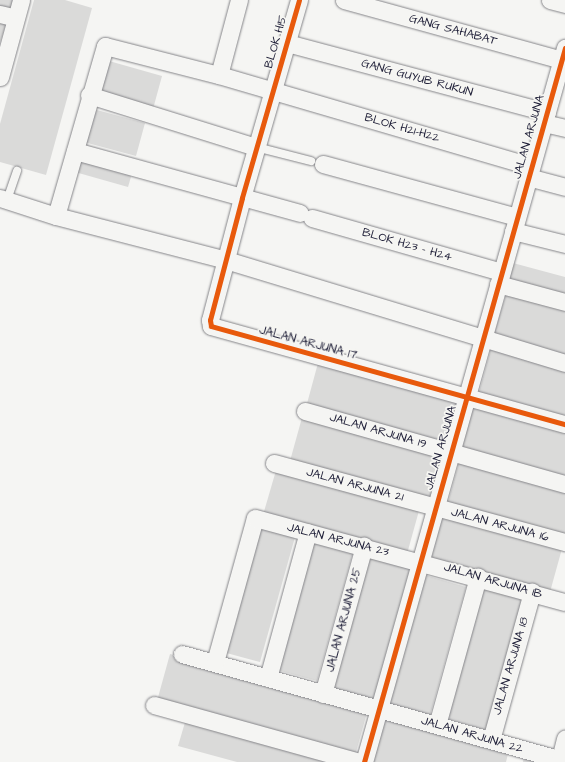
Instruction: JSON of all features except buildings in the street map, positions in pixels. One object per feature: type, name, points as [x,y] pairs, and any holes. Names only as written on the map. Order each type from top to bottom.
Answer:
[{"type":"street","points":[[0,74],[8,16],[21,0]]},
{"type":"street","points":[[219,75],[239,0]]},
{"type":"street","name":"BLOK H15","points":[[226,260],[256,147],[299,0]]},
{"type":"street","name":"GANG SAHABAT","points":[[344,0],[563,62]]},
{"type":"street","points":[[550,0],[565,4]]},
{"type":"street","name":"GANG GUYUB RUKUN","points":[[287,43],[545,118],[565,128]]},
{"type":"street","name":"BLOK H21-H22","points":[[89,95],[104,46],[273,90],[530,172],[565,187]]},
{"type":"street","name":"JALAN ARJUNA","points":[[364,762],[466,396],[485,337],[499,278],[545,118],[563,62]]},
{"type":"street","points":[[56,216],[75,151],[89,95],[256,147]]},
{"type":"street","name":"BLOK H23 - H24","points":[[75,151],[306,215],[499,278],[565,302]]},
{"type":"street","points":[[317,163],[515,224],[565,244]]},
{"type":"street","points":[[3,199],[56,216],[226,260],[485,337],[565,363]]},
{"type":"street","name":"JALAN ARJUNA 17","points":[[226,260],[210,320],[211,326],[466,396]]},
{"type":"street","points":[[466,396],[565,424]]},
{"type":"street","name":"JALAN ARJUNA 19","points":[[305,411],[565,484]]},
{"type":"street","name":"JALAN ARJUNA 21","points":[[274,463],[436,507]]},
{"type":"street","name":"JALAN ARJUNA 16","points":[[436,507],[565,542]]},
{"type":"street","name":"JALAN ARJUNA 23","points":[[214,662],[255,518],[420,561]]},
{"type":"street","points":[[268,678],[308,532]]},
{"type":"street","name":"JALAN ARJUNA 25","points":[[323,694],[364,546]]},
{"type":"street","name":"JALAN ARJUNA 1B","points":[[420,561],[532,592],[564,597]]},
{"type":"street","points":[[436,725],[478,577]]},
{"type":"street","name":"JALAN ARJUNA 18","points":[[491,740],[532,592]]},
{"type":"street","name":"JALAN ARJUNA 22","points":[[182,654],[491,740],[518,755],[562,760]]},
{"type":"street","points":[[154,704],[359,762]]},
{"type":"street","points":[[562,760],[565,739]]},
{"type":"lane","points":[[256,147],[317,163]]},
{"type":"lane","points":[[3,199],[17,171]]},
{"type":"cycle path","points":[[299,0],[242,198],[210,320],[211,326],[565,424]]},
{"type":"cycle path","points":[[364,762],[565,48]]}]
